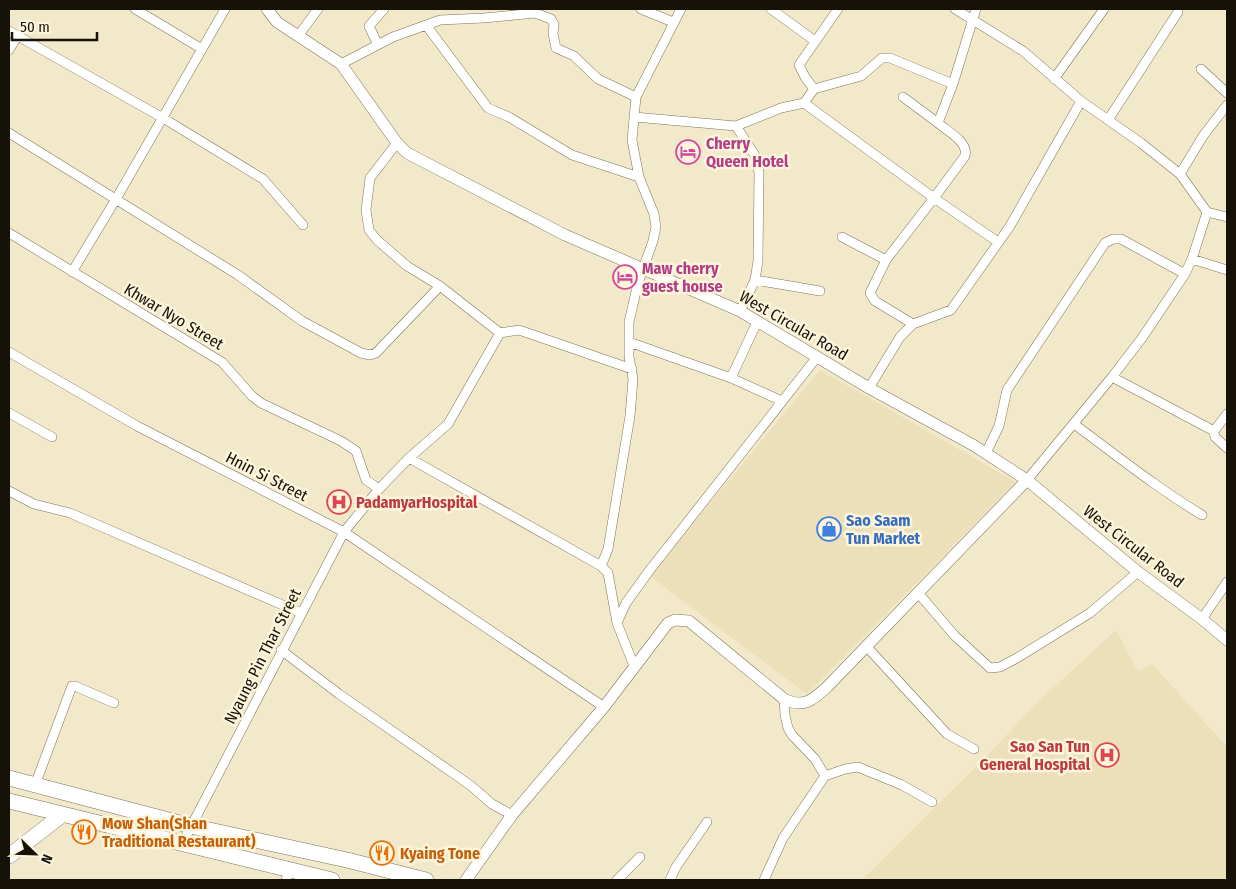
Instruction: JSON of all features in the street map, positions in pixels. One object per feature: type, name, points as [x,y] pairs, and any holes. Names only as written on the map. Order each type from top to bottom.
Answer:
[{"type":"highway","points":[[9,778],[191,826],[347,860],[426,880]]},
{"type":"highway","points":[[9,801],[285,872],[332,880]]},
{"type":"highway","points":[[9,856],[62,814]]},
{"type":"highway","points":[[282,846],[285,872]]},
{"type":"street","points":[[135,9],[202,49]]},
{"type":"street","points":[[72,272],[225,9]]},
{"type":"street","name":"West Circular Road","points":[[267,9],[278,22],[340,64],[397,143],[407,153],[566,235],[740,310],[869,388],[986,453],[1027,480],[1138,572],[1202,619],[1227,640]]},
{"type":"street","points":[[298,36],[318,9]]},
{"type":"street","points":[[378,46],[369,26],[384,9]]},
{"type":"street","points":[[641,9],[674,22]]},
{"type":"street","points":[[601,566],[608,549],[630,416],[633,379],[629,357],[629,322],[643,268],[654,241],[656,227],[654,214],[639,177],[632,140],[636,97],[681,9]]},
{"type":"street","points":[[771,9],[815,41]]},
{"type":"street","points":[[814,90],[805,78],[799,65],[838,9]]},
{"type":"street","points":[[955,9],[1023,52],[1081,101],[1141,143],[1180,174],[1207,212],[1227,217]]},
{"type":"street","points":[[938,124],[953,84],[976,9]]},
{"type":"street","points":[[1054,78],[1104,9]]},
{"type":"street","points":[[1108,120],[1178,12]]},
{"type":"street","points":[[340,64],[394,37],[440,20],[485,13],[534,13],[551,18],[554,24],[553,34],[556,48],[574,56],[598,79],[636,97]]},
{"type":"street","points":[[426,25],[488,108],[509,117],[572,155],[639,177]]},
{"type":"street","points":[[9,31],[162,118],[263,180],[303,225]]},
{"type":"street","points":[[9,50],[18,35]]},
{"type":"street","points":[[634,117],[736,126],[781,108],[804,103],[814,90],[861,76],[882,58],[890,58],[953,84]]},
{"type":"street","points":[[1202,69],[1227,93]]},
{"type":"street","points":[[903,97],[966,147],[965,156],[886,260],[870,293],[875,301],[913,324]]},
{"type":"street","points":[[869,388],[900,337],[913,324],[951,310],[1010,226],[1081,101]]},
{"type":"street","points":[[804,103],[934,198],[998,242]]},
{"type":"street","points":[[1180,174],[1203,136],[1227,105]]},
{"type":"street","points":[[736,126],[756,158],[759,173],[758,261],[754,280],[740,310]]},
{"type":"street","points":[[9,133],[238,275],[302,321],[361,353],[370,355],[376,353],[440,286]]},
{"type":"street","points":[[397,143],[370,178],[366,210],[369,230],[377,240],[407,266],[440,286],[500,333],[519,330],[632,369]]},
{"type":"street","points":[[466,880],[512,815],[604,707],[668,623],[675,620],[689,621],[784,699],[792,703],[805,703],[818,695],[919,594],[1027,480],[1112,377],[1142,338],[1186,274],[1207,212]]},
{"type":"street","name":"Khwar Nyo Street","points":[[9,233],[222,362],[252,396],[261,403],[340,441],[356,451],[366,480],[379,489]]},
{"type":"street","points":[[842,236],[886,260]]},
{"type":"street","points":[[986,453],[999,426],[1007,390],[1105,243],[1114,238],[1121,239],[1186,274]]},
{"type":"street","points":[[1192,259],[1227,270]]},
{"type":"street","points":[[754,280],[820,291]]},
{"type":"street","points":[[731,378],[757,322]]},
{"type":"street","name":"Nyaung Pin Thar Street","points":[[182,844],[281,650],[344,532],[379,489],[409,458],[448,424],[500,333]]},
{"type":"street","points":[[629,342],[731,378],[782,401]]},
{"type":"street","name":"Hnin Si Street","points":[[9,352],[137,426],[344,532],[604,707]]},
{"type":"street","points":[[617,623],[626,603],[650,570],[816,357]]},
{"type":"street","points":[[1112,377],[1214,431]]},
{"type":"street","points":[[9,413],[52,437]]},
{"type":"street","points":[[1227,414],[1214,431],[1215,438],[1227,448]]},
{"type":"street","points":[[1074,424],[1166,494],[1202,515]]},
{"type":"street","points":[[409,458],[601,566],[608,573],[617,623],[634,666]]},
{"type":"street","points":[[9,491],[34,504],[70,513],[301,613]]},
{"type":"street","points":[[919,594],[955,636],[990,668],[1000,667],[1090,613],[1138,572]]},
{"type":"street","points":[[1202,619],[1227,582]]},
{"type":"street","points":[[867,647],[947,734],[974,749]]},
{"type":"street","points":[[281,650],[339,694],[470,785],[492,804],[512,815]]},
{"type":"street","points":[[35,785],[72,686],[114,704]]},
{"type":"street","points":[[784,699],[788,728],[814,758],[825,776]]},
{"type":"street","points":[[764,880],[783,838],[825,776],[858,767],[902,785],[932,802]]},
{"type":"street","points":[[670,880],[676,867],[707,822]]},
{"type":"street","points":[[617,880],[640,857]]},
{"type":"shaded area","name":"Sao Saam Tun Market","points":[[820,370],[1016,482],[807,694],[650,576]]},
{"type":"shaded area","name":"Sao San Tun General Hospital","points":[[1116,630],[1138,672],[1152,664],[1227,747],[1227,880],[862,880],[980,763],[1039,701]]},
{"type":"place","name":"Cherry Queen Hotel","points":[[688,152]]},
{"type":"place","name":"Maw cherry guest house","points":[[625,277]]},
{"type":"place","name":"PadamyarHospital","points":[[339,502]]},
{"type":"place","name":"Sao Saam Tun Market","points":[[829,529]]},
{"type":"place","name":"Sao San Tun General Hospital","points":[[1107,755]]},
{"type":"place","name":"Mow Shan(Shan Traditional Restaurant)","points":[[84,832]]},
{"type":"place","name":"Kyaing Tone","points":[[382,853]]}]
